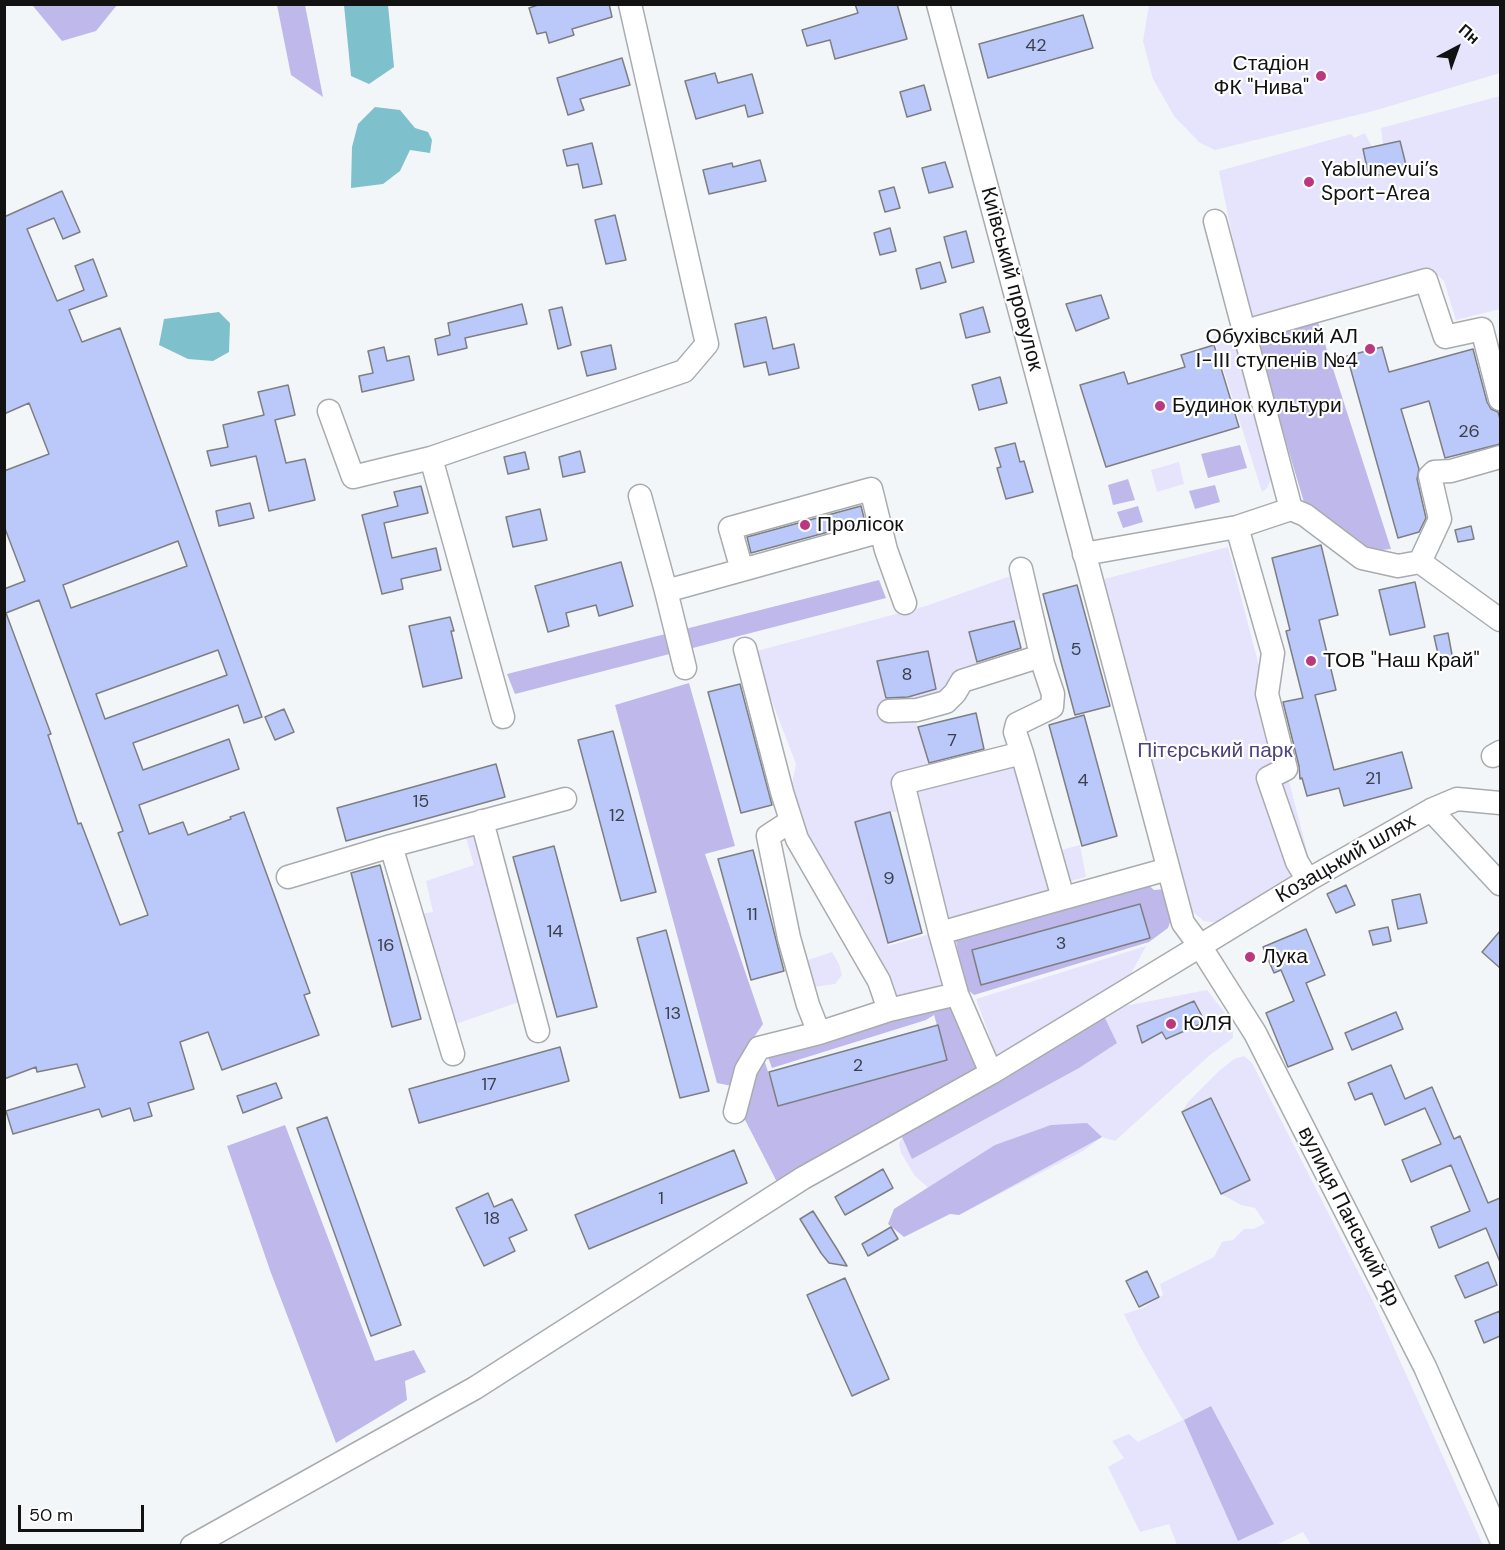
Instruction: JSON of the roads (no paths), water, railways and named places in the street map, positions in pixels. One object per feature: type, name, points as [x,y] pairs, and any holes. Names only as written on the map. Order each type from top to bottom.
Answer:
[{"type":"street","points":[[329,411],[353,477],[431,458],[684,371],[707,344],[630,4]]},
{"type":"street","name":"Київський провулок","points":[[938,4],[1168,869]]},
{"type":"street","points":[[1215,221],[1291,509]]},
{"type":"street","points":[[1245,331],[1426,280],[1445,337],[1482,329],[1500,399]]},
{"type":"street","points":[[1420,562],[1440,519],[1430,476],[1434,472],[1451,471],[1500,457]]},
{"type":"street","points":[[431,458],[503,717]]},
{"type":"street","points":[[742,570],[730,528],[871,489],[886,550],[905,603]]},
{"type":"street","points":[[640,496],[685,668]]},
{"type":"street","points":[[1084,554],[1237,527],[1291,509],[1305,515],[1362,558],[1398,566],[1420,562],[1500,621]]},
{"type":"street","points":[[1237,527],[1273,654],[1267,694],[1286,769],[1268,778],[1297,861],[1308,880]]},
{"type":"street","points":[[666,591],[882,531]]},
{"type":"street","points":[[1021,569],[1041,656],[1053,694],[1052,707],[1017,724],[1016,732],[1063,898]]},
{"type":"street","points":[[745,649],[797,839],[879,981],[889,1010]]},
{"type":"street","points":[[889,711],[917,710],[946,702],[962,681],[1041,656]]},
{"type":"street","points":[[991,1072],[957,994],[903,783],[1022,753]]},
{"type":"street","points":[[288,877],[390,846],[565,799]]},
{"type":"street","name":"Козацький шлях","points":[[1200,946],[1308,880],[1431,810],[1457,799],[1500,803]]},
{"type":"street","points":[[1431,810],[1500,884]]},
{"type":"street","points":[[482,821],[538,1031]]},
{"type":"street","points":[[791,821],[768,836],[789,938],[808,1005],[819,1033]]},
{"type":"street","points":[[390,846],[453,1054]]},
{"type":"street","points":[[940,933],[1168,869]]},
{"type":"street","name":"вулиця Панський Яр","points":[[1168,869],[1183,923],[1255,1033],[1425,1367],[1500,1538]]},
{"type":"street","points":[[192,1545],[475,1388],[803,1178],[991,1072],[1200,946]]},
{"type":"street","points":[[735,1112],[746,1070],[759,1048],[819,1033],[889,1010],[957,994]]},
{"type":"water","points":[[344,5],[388,5],[394,67],[369,84],[351,76]]},
{"type":"water","points":[[375,107],[400,110],[415,128],[428,132],[432,140],[430,153],[410,150],[400,171],[383,184],[351,188],[352,147],[358,124]]},
{"type":"water","points":[[219,312],[230,323],[229,352],[213,361],[188,359],[159,345],[164,319]]},
{"type":"place","name":"Стадіон ФК \"Нива\"","points":[[1321,76]]},
{"type":"place","name":"Yablunevui’s Sport-Area","points":[[1309,182]]},
{"type":"place","name":"Обухівський АЛ І-ІІІ ступенів №4","points":[[1370,349]]},
{"type":"place","name":"Будинок культури","points":[[1160,406]]},
{"type":"place","name":"Пролісок","points":[[805,525]]},
{"type":"place","name":"ТОВ \"Наш Край\"","points":[[1311,661]]},
{"type":"place","name":"Лука","points":[[1250,957]]},
{"type":"place","name":"ЮЛЯ","points":[[1171,1024]]},
{"type":"park label","name":"Пітєрський парк","points":[[1215,751]]}]
